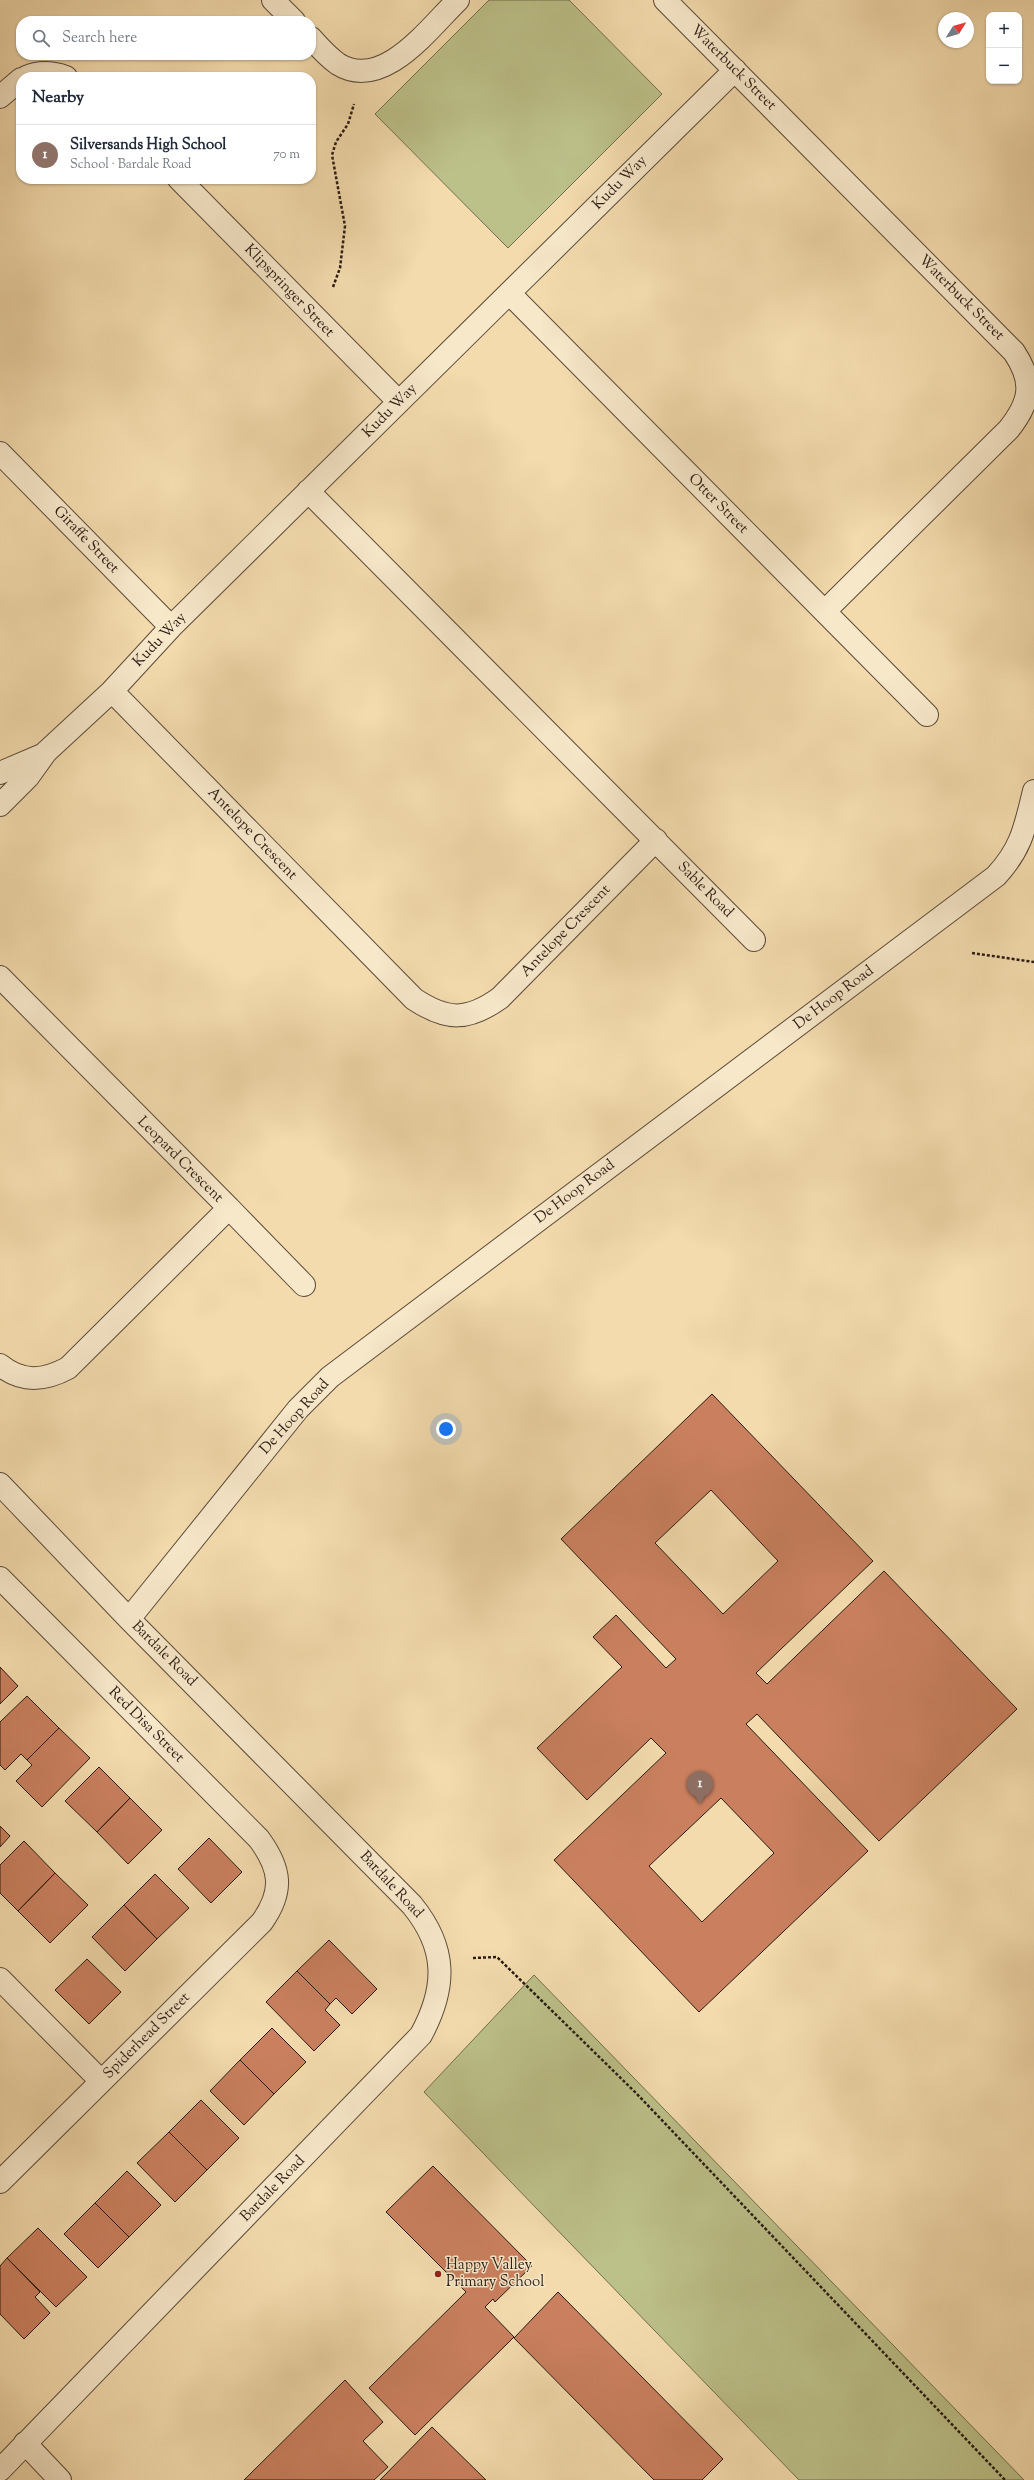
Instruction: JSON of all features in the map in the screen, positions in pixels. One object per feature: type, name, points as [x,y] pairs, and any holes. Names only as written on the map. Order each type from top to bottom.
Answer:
[{"type":"street","points":[[273,0],[289,16]]},
{"type":"street","points":[[316,43],[338,64],[364,71],[375,70],[396,60],[458,0]]},
{"type":"street","name":"Waterbuck Street","points":[[665,0],[1014,352],[1028,380],[1025,407],[1010,429],[825,611]]},
{"type":"street","name":"Kudu Way","points":[[0,805],[28,777],[46,752],[112,691],[171,627],[735,70]]},
{"type":"street","points":[[0,97],[16,83]]},
{"type":"street","name":"Klipspringer Street","points":[[185,184],[399,402]]},
{"type":"street","name":"Otter Street","points":[[509,293],[927,715]]},
{"type":"street","name":"Giraffe Street","points":[[0,453],[171,627]]},
{"type":"street","points":[[308,492],[656,840]]},
{"type":"street","name":"Antelope Crescent","points":[[112,691],[414,999],[430,1010],[444,1014],[460,1017],[475,1013],[500,998],[656,840]]},
{"type":"street","name":"Kudu Way","points":[[0,774],[22,765],[46,752]]},
{"type":"street","name":"De Hoop Road","points":[[129,1619],[298,1409],[330,1377],[996,876],[1014,854],[1019,844],[1034,791]]},
{"type":"street","name":"Sable Road","points":[[656,840],[754,940]]},
{"type":"street","name":"Leopard Crescent","points":[[0,1365],[20,1377],[34,1379],[52,1376],[68,1368],[228,1208],[2,983]]},
{"type":"street","points":[[228,1208],[304,1285]]},
{"type":"street","name":"Bardale Road","points":[[0,1484],[129,1619],[412,1905],[425,1921],[434,1940],[440,1960],[440,1986],[434,2011],[422,2035],[0,2470]]},
{"type":"street","name":"Red Disa Street","points":[[0,1578],[259,1839],[276,1868],[278,1880]]},
{"type":"street","name":"Spiderhead Street","points":[[0,2182],[262,1922],[271,1909],[277,1892],[278,1880]]},
{"type":"street","points":[[0,1979],[101,2081]]},
{"type":"street","points":[[25,2443],[60,2480]]},
{"type":"path","points":[[316,318],[329,300],[340,268],[344,245],[344,226],[332,155],[336,142],[348,124],[364,71]]},
{"type":"path","points":[[972,953],[1034,962]]},
{"type":"path","points":[[468,1959],[497,1957],[636,2093],[1005,2480]]},
{"type":"green space","points":[[489,0],[569,0],[662,94],[508,248],[375,114]]},
{"type":"green space","points":[[534,1975],[1024,2480],[799,2480],[424,2092]]},
{"type":"building","points":[[712,1394],[873,1561],[756,1673],[767,1684],[884,1571],[1017,1709],[879,1841],[757,1714],[746,1724],[868,1851],[699,2012],[554,1860],[666,1753],[651,1738],[587,1800],[537,1748],[622,1667],[593,1637],[616,1615],[666,1668],[676,1659],[561,1539]],"holes":[[[711,1490],[778,1561],[723,1614],[655,1543]],[[721,1798],[774,1853],[702,1922],[649,1866]]]},
{"type":"building","points":[[0,1667],[18,1686],[0,1704]]},
{"type":"building","points":[[27,1696],[59,1728],[27,1760],[21,1754],[5,1770],[0,1765],[0,1722]]},
{"type":"building","points":[[59,1728],[90,1758],[42,1807],[16,1781],[32,1765],[27,1760]]},
{"type":"building","points":[[99,1767],[130,1798],[97,1832],[65,1801]]},
{"type":"building","points":[[130,1798],[162,1830],[128,1864],[97,1832]]},
{"type":"building","points":[[0,1826],[10,1836],[0,1847]]},
{"type":"building","points":[[209,1838],[242,1872],[211,1903],[178,1869]]},
{"type":"building","points":[[24,1841],[55,1873],[18,1911],[0,1893],[0,1865]]},
{"type":"building","points":[[55,1873],[88,1905],[50,1943],[18,1911]]},
{"type":"building","points":[[155,1874],[189,1908],[157,1939],[124,1905]]},
{"type":"building","points":[[124,1905],[157,1939],[125,1971],[92,1937]]},
{"type":"building","points":[[329,1940],[377,1989],[352,2014],[336,1998],[330,2004],[297,1971]]},
{"type":"building","points":[[87,1959],[121,1992],[89,2024],[55,1990]]},
{"type":"building","points":[[297,1971],[330,2004],[325,2010],[340,2025],[314,2051],[266,2002]]},
{"type":"building","points":[[272,2028],[306,2062],[274,2094],[240,2060]]},
{"type":"building","points":[[240,2060],[274,2094],[244,2125],[210,2091]]},
{"type":"building","points":[[201,2100],[239,2138],[207,2170],[169,2132]]},
{"type":"building","points":[[169,2132],[207,2170],[175,2202],[137,2163]]},
{"type":"building","points":[[433,2166],[532,2266],[495,2302],[493,2299],[485,2307],[514,2337],[415,2435],[369,2388],[466,2292],[386,2212]]},
{"type":"building","points":[[127,2171],[161,2205],[129,2237],[95,2203]]},
{"type":"building","points":[[95,2203],[129,2237],[98,2268],[64,2234]]},
{"type":"building","points":[[38,2228],[87,2277],[56,2307],[7,2258]]},
{"type":"building","points":[[7,2258],[40,2292],[35,2297],[50,2313],[24,2339],[0,2314],[0,2266]]},
{"type":"building","points":[[558,2292],[723,2459],[702,2480],[654,2480],[514,2338]]},
{"type":"building","points":[[345,2380],[383,2422],[363,2441],[388,2467],[374,2480],[244,2480]]},
{"type":"building","points":[[432,2427],[486,2480],[380,2480]]},
{"type":"place","name":"Silversands High School","points":[[700,1804]]},
{"type":"place","name":"Happy Valley Primary School","points":[[438,2274]]}]
